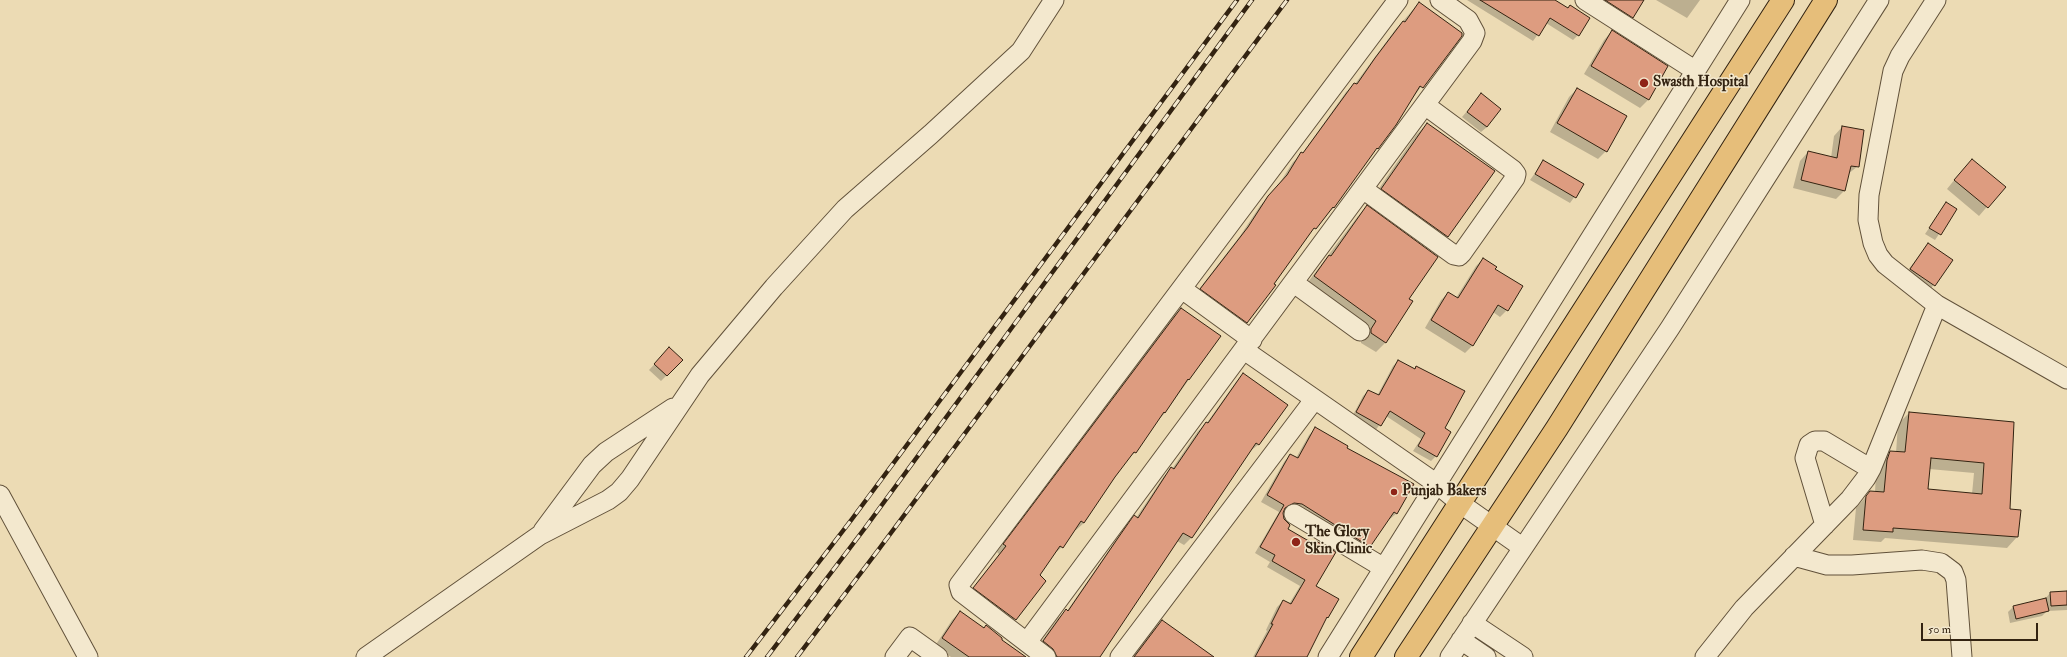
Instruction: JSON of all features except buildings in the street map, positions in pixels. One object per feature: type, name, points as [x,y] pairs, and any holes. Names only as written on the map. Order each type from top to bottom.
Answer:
[{"type":"main road","points":[[1361,657],[1460,504],[1530,392],[1730,85],[1783,0]]},
{"type":"main road","points":[[1406,657],[1557,428],[1826,0]]},
{"type":"street","points":[[366,657],[540,535],[608,500],[619,492],[630,479],[679,404],[700,375],[774,287],[845,209],[931,134],[1021,51],[1054,0]]},
{"type":"street","points":[[1046,657],[961,592],[959,585],[1398,0]]},
{"type":"street","points":[[1027,642],[1472,41],[1475,33],[1468,20],[1440,0]]},
{"type":"street","points":[[1586,0],[1696,71]]},
{"type":"street","points":[[1328,657],[1740,0]]},
{"type":"street","points":[[1450,657],[1522,547],[1670,328],[1879,0]]},
{"type":"street","points":[[1936,0],[1900,56],[1893,71],[1869,195],[1868,220],[1873,243],[1878,255],[1885,264],[1937,305],[2067,379]]},
{"type":"street","points":[[1363,189],[1454,255],[1459,256],[1462,253],[1515,178],[1516,174],[1513,170],[1425,105]]},
{"type":"street","points":[[1294,283],[1360,331]]},
{"type":"street","points":[[1182,289],[1314,400],[1437,484],[1460,504],[1522,547]]},
{"type":"street","points":[[1705,657],[1744,608],[1860,487],[1872,469],[1937,305]]},
{"type":"street","points":[[1120,657],[1314,400]]},
{"type":"street","points":[[540,535],[592,466],[606,452],[679,404]]},
{"type":"street","points":[[1825,525],[1806,458],[1809,446],[1815,441],[1824,441],[1872,469]]},
{"type":"street","points":[[0,495],[88,657]]},
{"type":"street","points":[[1294,514],[1384,568]]},
{"type":"street","points":[[1794,556],[1827,565],[1852,565],[1922,560],[1941,563],[1953,572],[1956,580],[1962,657]]},
{"type":"street","points":[[1472,623],[1523,657]]},
{"type":"street","points":[[895,657],[910,637],[938,657]]},
{"type":"street","points":[[1461,640],[1486,657]]},
{"type":"railway","points":[[746,657],[852,519],[1237,0]]},
{"type":"railway","points":[[767,657],[865,528],[1252,0]]},
{"type":"railway","points":[[797,657],[1287,0]]},
{"type":"place","name":"Swasth Hospital","points":[[1644,83]]},
{"type":"place","name":"Punjab Bakers","points":[[1394,492]]},
{"type":"place","name":"The Glory Skin Clinic","points":[[1296,542]]}]
